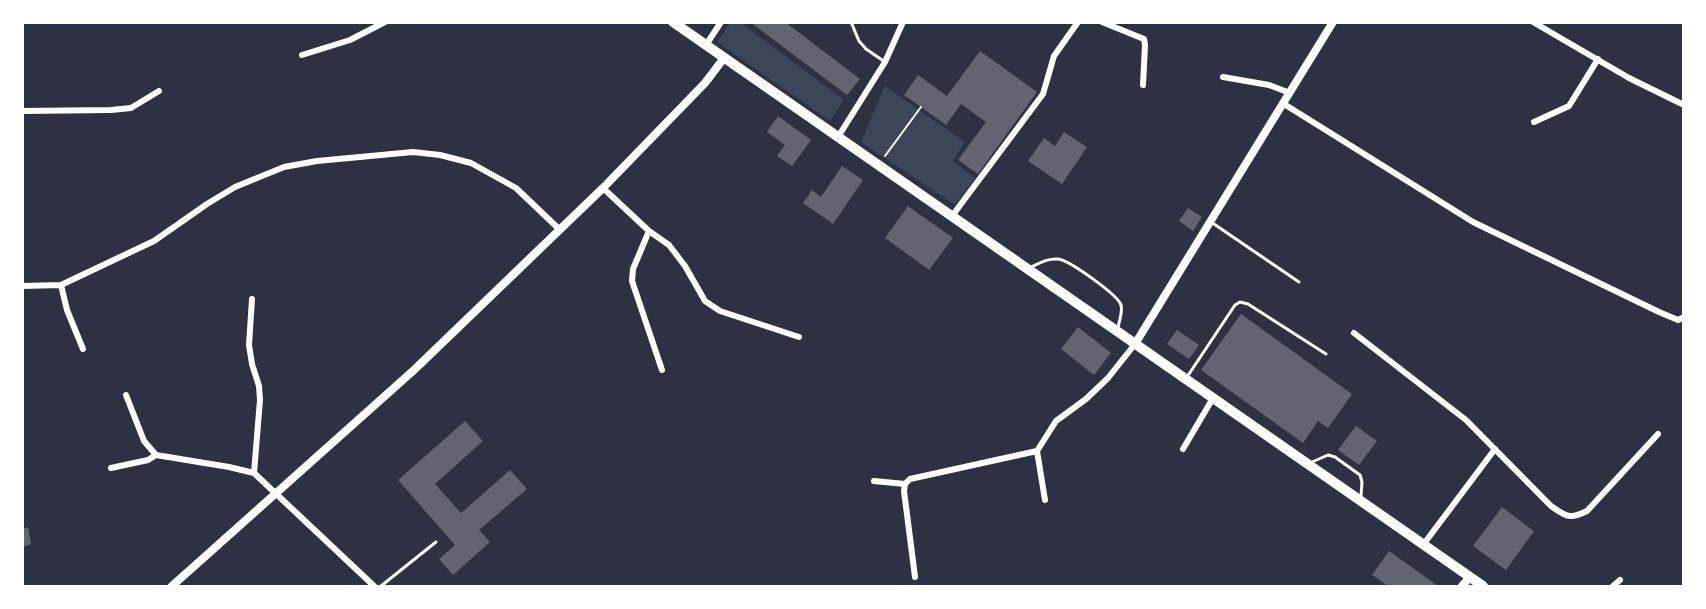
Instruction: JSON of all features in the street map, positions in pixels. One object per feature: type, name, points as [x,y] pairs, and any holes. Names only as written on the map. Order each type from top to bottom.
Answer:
[{"type":"main road","points":[[673,22],[1483,586]]},
{"type":"street","points":[[302,55],[350,40],[385,22]]},
{"type":"street","points":[[706,45],[721,22]]},
{"type":"street","points":[[838,137],[885,62],[903,22]]},
{"type":"street","points":[[952,216],[1043,94],[1054,56],[1078,22]]},
{"type":"street","points":[[1102,22],[1144,39],[1143,85]]},
{"type":"street","points":[[1045,501],[1037,451],[1056,421],[1086,399],[1108,378],[1135,344],[1333,22]]},
{"type":"street","points":[[1533,22],[1683,105]]},
{"type":"street","points":[[172,586],[414,370],[603,188],[705,82],[724,58]]},
{"type":"street","points":[[1534,122],[1569,106],[1598,59]]},
{"type":"street","points":[[1222,77],[1269,85],[1290,93]]},
{"type":"street","points":[[22,111],[131,108],[159,91]]},
{"type":"street","points":[[1284,104],[1473,222],[1659,312],[1678,320],[1683,317]]},
{"type":"street","points":[[22,286],[61,285],[154,241],[235,187],[284,167],[317,161],[413,153],[440,155],[471,163],[516,188],[560,229]]},
{"type":"street","points":[[603,188],[649,231],[669,246],[685,266],[705,301],[720,311],[798,337]]},
{"type":"street","points":[[649,231],[633,269],[632,280],[662,370]]},
{"type":"street","points":[[61,285],[67,310],[83,349]]},
{"type":"street","points":[[252,299],[249,345],[260,400],[254,473]]},
{"type":"street","points":[[1354,333],[1466,420],[1551,506],[1566,516],[1574,518],[1587,511],[1658,434]]},
{"type":"street","points":[[126,395],[144,441],[156,455],[254,473],[374,586]]},
{"type":"street","points":[[1183,449],[1213,398]]},
{"type":"street","points":[[1423,545],[1495,449]]},
{"type":"street","points":[[915,578],[905,484],[909,478],[1037,451]]},
{"type":"street","points":[[111,468],[148,460],[156,455]]},
{"type":"street","points":[[874,481],[905,484]]},
{"type":"street","points":[[1462,586],[1470,577]]},
{"type":"street","points":[[1613,586],[1620,580]]},
{"type":"lane","points":[[851,22],[859,41],[866,49],[885,62]]},
{"type":"lane","points":[[1210,221],[1299,282]]},
{"type":"lane","points":[[1027,269],[1047,260],[1059,259],[1071,264],[1118,298],[1122,308],[1117,332]]},
{"type":"lane","points":[[1185,379],[1235,305],[1240,302],[1248,304],[1326,354]]},
{"type":"lane","points":[[1306,464],[1328,455],[1335,457],[1362,479],[1360,501]]},
{"type":"lane","points":[[381,586],[436,542]]},
{"type":"path","points":[[878,165],[921,107]]},
{"type":"shaded area","points":[[730,23],[741,23],[844,100],[830,121],[717,42]]},
{"type":"shaded area","points":[[885,86],[965,142],[953,161],[975,178],[955,205],[861,142]]},
{"type":"building","points":[[750,22],[785,22],[860,79],[847,95]]},
{"type":"building","points":[[980,51],[1037,92],[978,174],[958,160],[986,122],[961,104],[946,125],[904,95],[918,75],[947,96]]},
{"type":"building","points":[[778,116],[811,140],[792,166],[777,156],[785,145],[767,132]]},
{"type":"building","points":[[1064,132],[1087,147],[1062,184],[1028,161],[1044,138],[1055,146]]},
{"type":"building","points":[[842,166],[863,180],[833,224],[803,203],[812,190],[821,197]]},
{"type":"building","points":[[908,206],[953,238],[929,270],[885,238]]},
{"type":"building","points":[[1188,208],[1202,217],[1193,231],[1179,221]]},
{"type":"building","points":[[1241,314],[1352,394],[1328,428],[1318,421],[1303,443],[1201,370]]},
{"type":"building","points":[[1078,327],[1111,353],[1094,375],[1061,349]]},
{"type":"building","points":[[1177,330],[1199,345],[1189,359],[1167,344]]},
{"type":"building","points":[[465,421],[483,441],[435,484],[461,513],[510,470],[527,489],[479,530],[490,542],[453,575],[439,559],[455,545],[398,480]]},
{"type":"building","points":[[1356,426],[1377,441],[1359,465],[1338,450]]},
{"type":"building","points":[[1502,507],[1534,531],[1506,570],[1473,546]]},
{"type":"building","points":[[28,527],[31,544],[22,547],[22,529]]},
{"type":"building","points":[[1389,551],[1438,586],[1388,586],[1372,575]]}]
